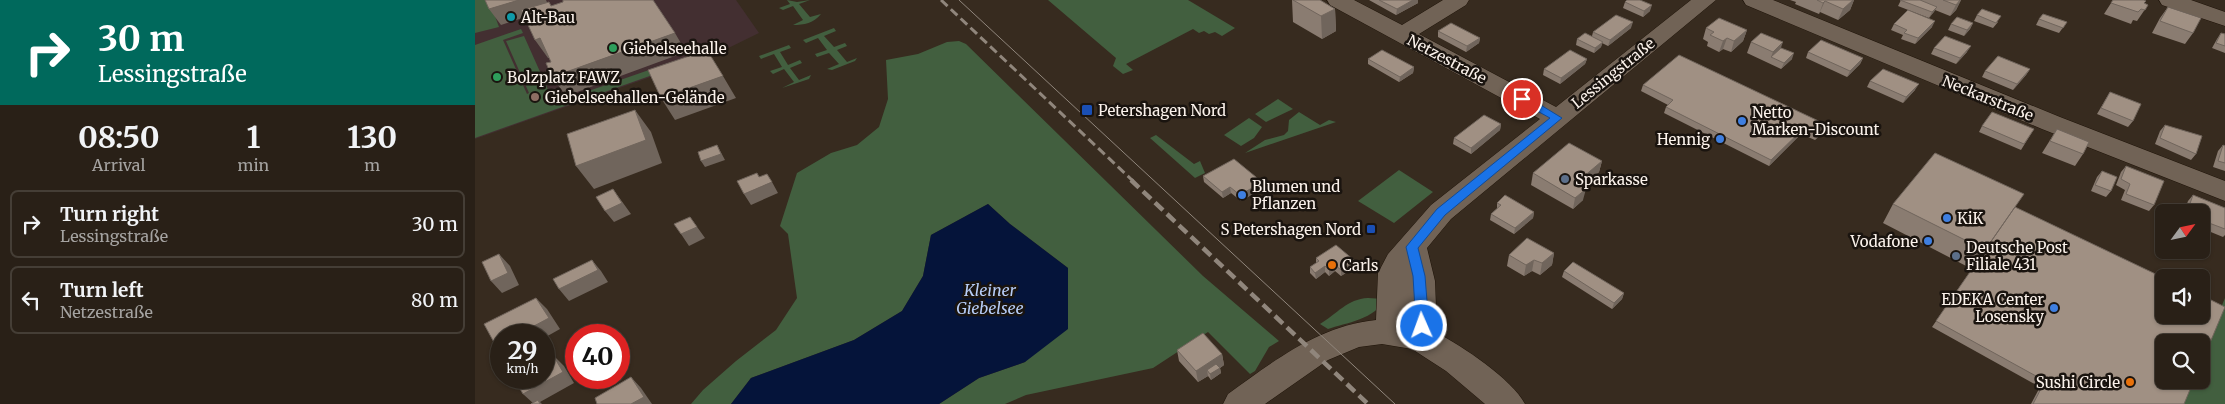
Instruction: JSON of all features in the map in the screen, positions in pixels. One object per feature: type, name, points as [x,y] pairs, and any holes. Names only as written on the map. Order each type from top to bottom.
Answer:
[{"type":"street","name":"Netzestraße","points":[[1338,0],[1557,118]]},
{"type":"street","points":[[1403,35],[1457,0]]},
{"type":"street","name":"Lessingstraße","points":[[1391,331],[1393,273],[1398,262],[1441,212],[1705,0]]},
{"type":"street","name":"Neckarstraße","points":[[1754,0],[2051,124],[2225,191]]},
{"type":"street","points":[[2170,0],[2225,19]]},
{"type":"street","points":[[1412,247],[1419,276],[1423,313],[1421,339]]},
{"type":"street","points":[[1240,404],[1330,344],[1349,336],[1373,330],[1391,331],[1421,339],[1465,366],[1508,404]]},
{"type":"shaded area","name":"Giebelseehallen-Gelände","points":[[475,0],[736,0],[759,33],[716,54],[475,139]]},
{"type":"green space","points":[[475,0],[489,0],[499,27],[475,33]]},
{"type":"green space","points":[[787,0],[797,2],[810,0],[799,4],[810,17],[821,14],[815,20],[808,23],[793,25],[803,20],[793,6],[783,10],[779,8],[790,4]]},
{"type":"green space","points":[[1048,0],[1188,0],[1235,28],[1222,36],[1215,32],[1209,34],[1204,31],[1199,33],[1193,29],[1126,64],[1133,70],[1123,74],[1113,66],[1116,58]]},
{"type":"green space","points":[[834,28],[836,31],[824,36],[834,47],[845,43],[847,46],[837,50],[847,62],[857,58],[855,61],[832,70],[827,69],[839,64],[829,53],[817,57],[815,54],[827,50],[818,38],[806,43],[803,40]]},
{"type":"green space","points":[[521,29],[523,33],[503,40],[527,94],[529,93],[506,41],[524,36],[554,103],[672,62],[675,67],[475,138],[475,45]]},
{"type":"green space","points":[[959,41],[966,44],[1203,276],[1279,341],[1269,347],[1255,371],[1250,374],[1208,332],[1153,368],[1026,395],[1005,404],[939,404],[979,378],[1025,362],[1068,268],[1010,224],[988,204],[931,235],[923,276],[902,311],[854,340],[751,378],[731,404],[691,404],[703,390],[736,361],[776,330],[797,298],[788,234],[780,226],[797,173],[831,153],[857,145],[879,127],[888,99],[886,60],[918,54],[947,42]]},
{"type":"green space","points":[[789,45],[791,48],[780,52],[788,65],[800,60],[802,63],[790,68],[799,80],[811,75],[809,79],[782,88],[794,82],[784,69],[773,74],[770,71],[782,67],[774,54],[761,59],[759,56]]},
{"type":"green space","points":[[1278,99],[1293,109],[1266,122],[1255,114]]},
{"type":"green space","points":[[1299,112],[1320,125],[1329,120],[1336,122],[1245,153],[1265,140],[1284,135],[1288,131],[1289,120]]},
{"type":"green space","points":[[1249,118],[1262,127],[1254,138],[1241,146],[1224,135]]},
{"type":"green space","points":[[1156,135],[1194,164],[1200,161],[1205,173],[1195,178],[1150,138]]},
{"type":"green space","points":[[1399,170],[1433,192],[1394,223],[1358,201]]},
{"type":"green space","points":[[1368,298],[1384,299],[1380,306],[1368,316],[1328,329],[1320,324],[1348,304]]},
{"type":"green space","points":[[2225,298],[2225,404],[2180,404],[2187,389],[2210,389],[2210,334]]},
{"type":"water","name":"Kleiner Giebelsee","points":[[988,204],[1010,224],[1068,268],[1068,329],[1025,362],[979,378],[939,404],[731,404],[751,378],[854,340],[902,311],[923,276],[931,235]]},
{"type":"building","points":[[485,0],[519,0],[489,9]]},
{"type":"building","name":"Giebelseehalle","points":[[563,0],[653,0],[675,33],[552,77],[546,63],[551,62],[540,38],[535,40],[521,10],[549,2],[551,6],[563,2]]},
{"type":"building","points":[[1293,0],[1320,0],[1335,9],[1321,16]]},
{"type":"building","points":[[1379,0],[1413,0],[1397,9]]},
{"type":"building","points":[[1627,0],[1640,0],[1652,5],[1644,11],[1625,2]]},
{"type":"building","points":[[1817,0],[1853,0],[1843,9],[1825,1],[1823,3]]},
{"type":"building","points":[[1900,0],[1920,0],[1937,7],[1932,12]]},
{"type":"building","points":[[1943,0],[1960,0],[1956,5]]},
{"type":"building","points":[[2113,0],[2144,0],[2146,1],[2144,3],[2148,5],[2145,10],[2141,9],[2138,12],[2111,3]]},
{"type":"building","points":[[2168,7],[2201,18],[2193,33],[2160,21]]},
{"type":"building","points":[[1982,9],[2001,16],[1996,23],[1977,15]]},
{"type":"building","points":[[1908,10],[1935,21],[1918,38],[1904,33],[1907,30],[1894,24]]},
{"type":"building","points":[[2043,14],[2067,22],[2063,28],[2039,19]]},
{"type":"building","points":[[1616,15],[1633,22],[1610,40],[1593,32]]},
{"type":"building","points":[[1957,17],[1973,23],[1967,30],[1951,24]]},
{"type":"building","points":[[1719,18],[1747,30],[1734,41],[1727,38],[1723,41],[1710,35],[1714,32],[1706,28]]},
{"type":"building","points":[[1451,23],[1480,38],[1467,46],[1438,31]]},
{"type":"building","points":[[1585,33],[1603,42],[1595,48],[1577,39]]},
{"type":"building","points":[[1761,33],[1783,42],[1773,52],[1751,42]]},
{"type":"building","points":[[2221,33],[2225,34],[2225,46],[2216,43]]},
{"type":"building","points":[[1945,36],[1971,46],[1960,58],[1934,48]]},
{"type":"building","points":[[1821,40],[1863,58],[1850,71],[1808,52]]},
{"type":"building","points":[[1781,48],[1794,53],[1784,63],[1771,57]]},
{"type":"building","points":[[707,50],[723,76],[661,98],[648,70]]},
{"type":"building","points":[[1382,50],[1414,67],[1400,77],[1368,59]]},
{"type":"building","points":[[1570,50],[1587,59],[1561,78],[1544,69]]},
{"type":"building","name":"Netto Marken-Discount","points":[[1679,55],[1827,125],[1818,134],[1804,128],[1771,160],[1666,107],[1673,100],[1643,85]]},
{"type":"building","points":[[1998,56],[2030,69],[2017,84],[1985,71]]},
{"type":"building","points":[[1883,69],[1919,84],[1906,97],[1870,81]]},
{"type":"building","points":[[2110,92],[2141,104],[2133,121],[2101,108]]},
{"type":"building","points":[[635,110],[646,140],[576,166],[567,134]]},
{"type":"building","points":[[1992,112],[2034,129],[2024,144],[1982,126]]},
{"type":"building","points":[[1484,115],[1501,124],[1471,148],[1454,138]]},
{"type":"building","points":[[2165,125],[2202,136],[2196,154],[2160,138]]},
{"type":"building","points":[[2057,129],[2089,142],[2083,154],[2050,141]]},
{"type":"building","name":"Sparkasse","points":[[1569,143],[1602,161],[1576,183],[1586,189],[1575,198],[1533,173]]},
{"type":"building","points":[[717,145],[721,154],[701,161],[698,152]]},
{"type":"building","points":[[2223,145],[2225,146],[2225,163],[2218,161]]},
{"type":"building","name":"KiK","points":[[1935,153],[2024,194],[1985,250],[1893,204]]},
{"type":"building","points":[[1234,159],[1262,182],[1240,195],[1230,187],[1222,192],[1203,176]]},
{"type":"building","points":[[2126,166],[2164,181],[2154,205],[2126,194],[2130,184],[2121,179]]},
{"type":"building","points":[[2102,171],[2117,177],[2111,191],[2095,185]]},
{"type":"building","points":[[757,173],[759,177],[767,174],[772,182],[744,194],[737,181]]},
{"type":"building","points":[[613,189],[622,203],[605,211],[596,197]]},
{"type":"building","points":[[1505,195],[1534,212],[1515,228],[1491,214],[1501,205],[1497,203]]},
{"type":"building","points":[[2193,195],[2225,208],[2225,229],[2210,223],[2210,204],[2190,204]]},
{"type":"building","name":"EDEKA Center Losensky","points":[[2015,207],[2155,274],[2155,324],[2210,324],[2210,300],[2225,307],[2210,343],[2210,334],[2155,334],[2155,389],[2190,389],[2184,404],[2033,404],[2045,381],[1936,321]]},
{"type":"building","points":[[690,217],[697,227],[681,234],[674,224]]},
{"type":"building","points":[[1527,238],[1554,253],[1542,263],[1534,260],[1526,265],[1509,255]]},
{"type":"building","points":[[1336,245],[1355,261],[1341,270],[1335,265],[1329,270],[1325,266],[1315,273],[1310,267],[1319,261],[1316,258]]},
{"type":"building","points":[[499,254],[508,273],[491,281],[482,262]]},
{"type":"building","points":[[592,260],[598,270],[559,289],[553,279]]},
{"type":"building","points":[[1573,262],[1624,293],[1614,303],[1564,271]]},
{"type":"building","points":[[536,298],[549,318],[538,324],[490,324],[490,335],[484,324]]},
{"type":"building","points":[[1203,333],[1222,354],[1196,371],[1177,350]]},
{"type":"building","points":[[555,358],[563,372],[555,376]]},
{"type":"building","points":[[1216,364],[1220,368],[1210,374],[1207,370]]},
{"type":"building","points":[[630,378],[644,397],[631,404],[597,404],[595,398],[610,389],[630,389]]},
{"type":"building","points":[[520,389],[532,389],[523,394]]},
{"type":"building","points":[[538,400],[540,404],[531,404]]},
{"type":"tram line","points":[[959,0],[1395,404]]},
{"type":"railway","points":[[941,0],[1133,181]]},
{"type":"railway","points":[[1131,180],[1368,404]]},
{"type":"place","name":"Alt-Bau","points":[[511,17]]},
{"type":"place","name":"Giebelseehalle","points":[[613,48]]},
{"type":"place","name":"Bolzplatz FAWZ","points":[[497,77]]},
{"type":"place","name":"Giebelseehallen-Gelände","points":[[535,97]]},
{"type":"place","name":"Petershagen Nord","points":[[1087,110]]},
{"type":"place","name":"Netto Marken-Discount","points":[[1742,121]]},
{"type":"place","name":"Hennig","points":[[1720,139]]},
{"type":"place","name":"Sparkasse","points":[[1565,179]]},
{"type":"place","name":"Blumen und Pflanzen","points":[[1242,195]]},
{"type":"place","name":"KiK","points":[[1947,218]]},
{"type":"place","name":"S Petershagen Nord","points":[[1371,229]]},
{"type":"place","name":"Vodafone","points":[[1928,241]]},
{"type":"place","name":"Deutsche Post Filiale 431","points":[[1956,256]]},
{"type":"place","name":"Carls","points":[[1332,265]]},
{"type":"place","name":"EDEKA Center Losensky","points":[[2054,308]]},
{"type":"place","name":"Sushi Circle","points":[[2130,382]]},
{"type":"route","points":[[1422,326],[1423,313],[1419,276],[1412,247],[1422,232],[1441,212],[1557,118],[1522,99]]}]
